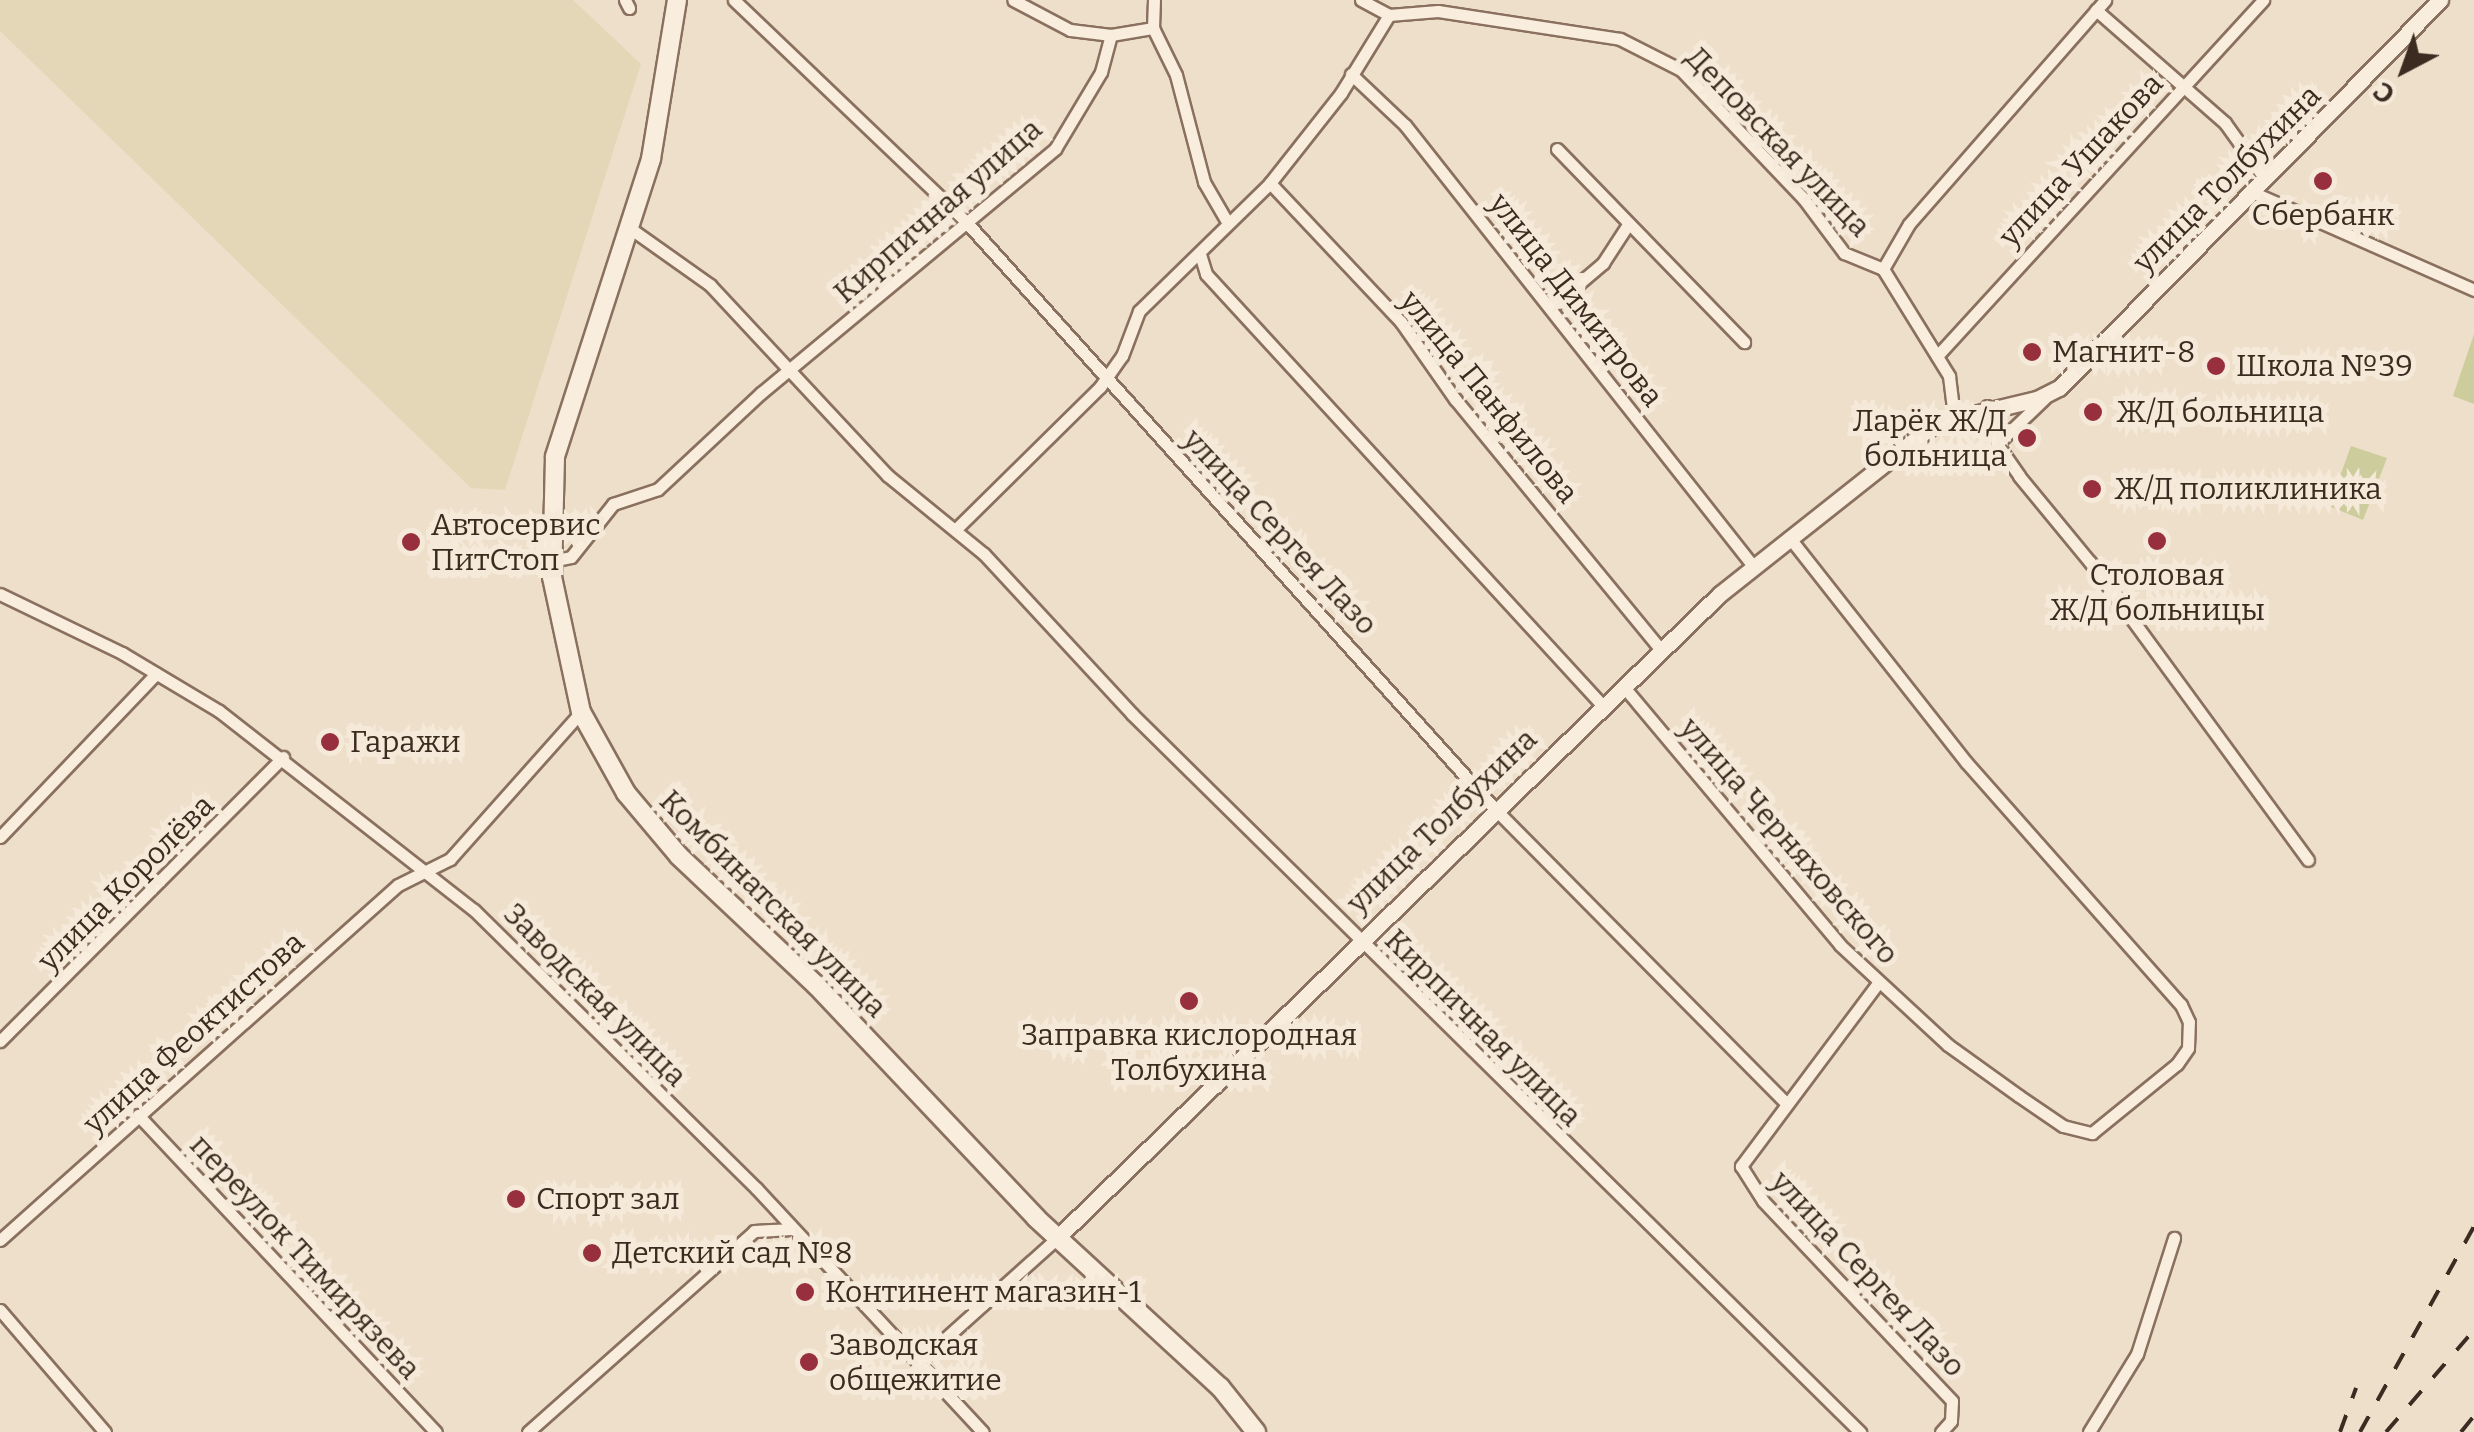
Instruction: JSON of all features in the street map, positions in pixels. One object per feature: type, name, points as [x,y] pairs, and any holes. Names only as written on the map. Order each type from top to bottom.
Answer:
[{"type":"main road","name":"Комбинатская улица","points":[[677,0],[663,111],[632,229],[555,457],[551,562],[580,712],[626,792],[670,846],[816,985],[1058,1237],[1220,1387],[1256,1432]]},
{"type":"street","name":"улица Сергея Лазо","points":[[734,0],[968,224],[1494,808],[1786,1103]]},
{"type":"street","points":[[1013,0],[1057,26],[1111,35],[1153,28]]},
{"type":"street","points":[[1154,0],[1153,28],[1176,76],[1204,182],[1226,220]]},
{"type":"street","points":[[956,530],[1107,376],[1139,311],[1200,254],[1226,220],[1270,183],[1351,74],[1388,15],[1360,0]]},
{"type":"street","name":"улица Ушакова","points":[[1937,356],[2263,0]]},
{"type":"street","name":"улица Толбухина","points":[[1997,444],[2440,0]]},
{"type":"street","points":[[1883,269],[1908,224],[2101,5],[2225,123],[2265,179]]},
{"type":"street","name":"Деповская улица","points":[[1388,15],[1438,11],[1620,39],[1681,70],[1803,198],[1844,253],[1883,269],[1937,356],[1954,393],[1954,415]]},
{"type":"street","name":"Кирпичная улица","points":[[551,562],[571,557],[613,504],[658,489],[1056,149],[1101,72],[1111,35]]},
{"type":"street","name":"улица Димитрова","points":[[1351,74],[1405,124],[1754,566]]},
{"type":"street","points":[[1557,149],[1627,226],[1744,342]]},
{"type":"street","name":"улица Панфилова","points":[[1270,183],[1402,322],[1455,399],[1661,650]]},
{"type":"street","points":[[2252,192],[2474,290]]},
{"type":"street","points":[[1550,308],[1613,253],[1627,226]]},
{"type":"street","points":[[632,229],[710,286],[791,372]]},
{"type":"street","points":[[1200,254],[1206,274],[1602,705]]},
{"type":"street","name":"Кирпичная улица","points":[[791,372],[887,475],[984,554],[1066,647],[1860,1432]]},
{"type":"street","name":"улица Толбухина","points":[[920,1362],[1058,1237],[1494,808],[1754,566],[1954,415],[2050,394]]},
{"type":"street","points":[[1987,406],[1997,444],[2308,860]]},
{"type":"street","name":"улица Черняховского","points":[[1624,686],[1878,983],[1948,1044],[2082,1134],[2092,1133],[2177,1064],[2188,1048],[2189,1022],[2018,813],[1966,762],[1789,537]]},
{"type":"street","name":"Заводская улица","points":[[0,594],[122,652],[284,757],[474,910],[792,1229],[983,1432]]},
{"type":"street","points":[[0,837],[156,674]]},
{"type":"street","name":"улица Феоктистова","points":[[0,1240],[398,885],[428,873],[468,842],[550,739],[580,712]]},
{"type":"street","name":"улица Королёва","points":[[0,1040],[284,757]]},
{"type":"street","name":"улица Сергея Лазо","points":[[1878,983],[1745,1156],[1742,1174],[1952,1401],[1951,1421],[1941,1432]]},
{"type":"street","name":"переулок Тимирязева","points":[[138,1115],[436,1432]]},
{"type":"street","points":[[528,1432],[754,1230],[792,1229]]},
{"type":"street","points":[[2089,1432],[2137,1354],[2174,1238]]},
{"type":"street","points":[[0,1310],[105,1432]]},
{"type":"shaded area","points":[[0,0],[573,0],[641,64],[505,490],[471,488],[0,31]]},
{"type":"green space","points":[[2474,334],[2474,404],[2453,396]]},
{"type":"green space","points":[[2351,446],[2387,458],[2363,520],[2329,506]]},
{"type":"railway","points":[[2360,1432],[2474,1226]]},
{"type":"railway","points":[[2386,1432],[2474,1330]]},
{"type":"railway","points":[[2340,1432],[2356,1388]]},
{"type":"railway","points":[[2461,1432],[2474,1416]]},
{"type":"place","name":"Сбербанк","points":[[2323,181]]},
{"type":"place","name":"Магнит-8","points":[[2032,352]]},
{"type":"place","name":"Школа №39","points":[[2216,366]]},
{"type":"place","name":"Ж/Д больница","points":[[2093,412]]},
{"type":"place","name":"Ларёк Ж/Д больница","points":[[2027,438]]},
{"type":"place","name":"Ж/Д поликлиника","points":[[2092,489]]},
{"type":"place","name":"Столовая Ж/Д больницы","points":[[2157,541]]},
{"type":"place","name":"Автосервис ПитСтоп","points":[[411,542]]},
{"type":"place","name":"Гаражи","points":[[330,742]]},
{"type":"place","name":"Заправка кислородная Толбухина","points":[[1189,1001]]},
{"type":"place","name":"Спорт зал","points":[[516,1199]]},
{"type":"place","name":"Детский сад №8","points":[[592,1253]]},
{"type":"place","name":"Континент магазин-1","points":[[805,1292]]},
{"type":"place","name":"Заводская общежитие","points":[[809,1362]]}]
